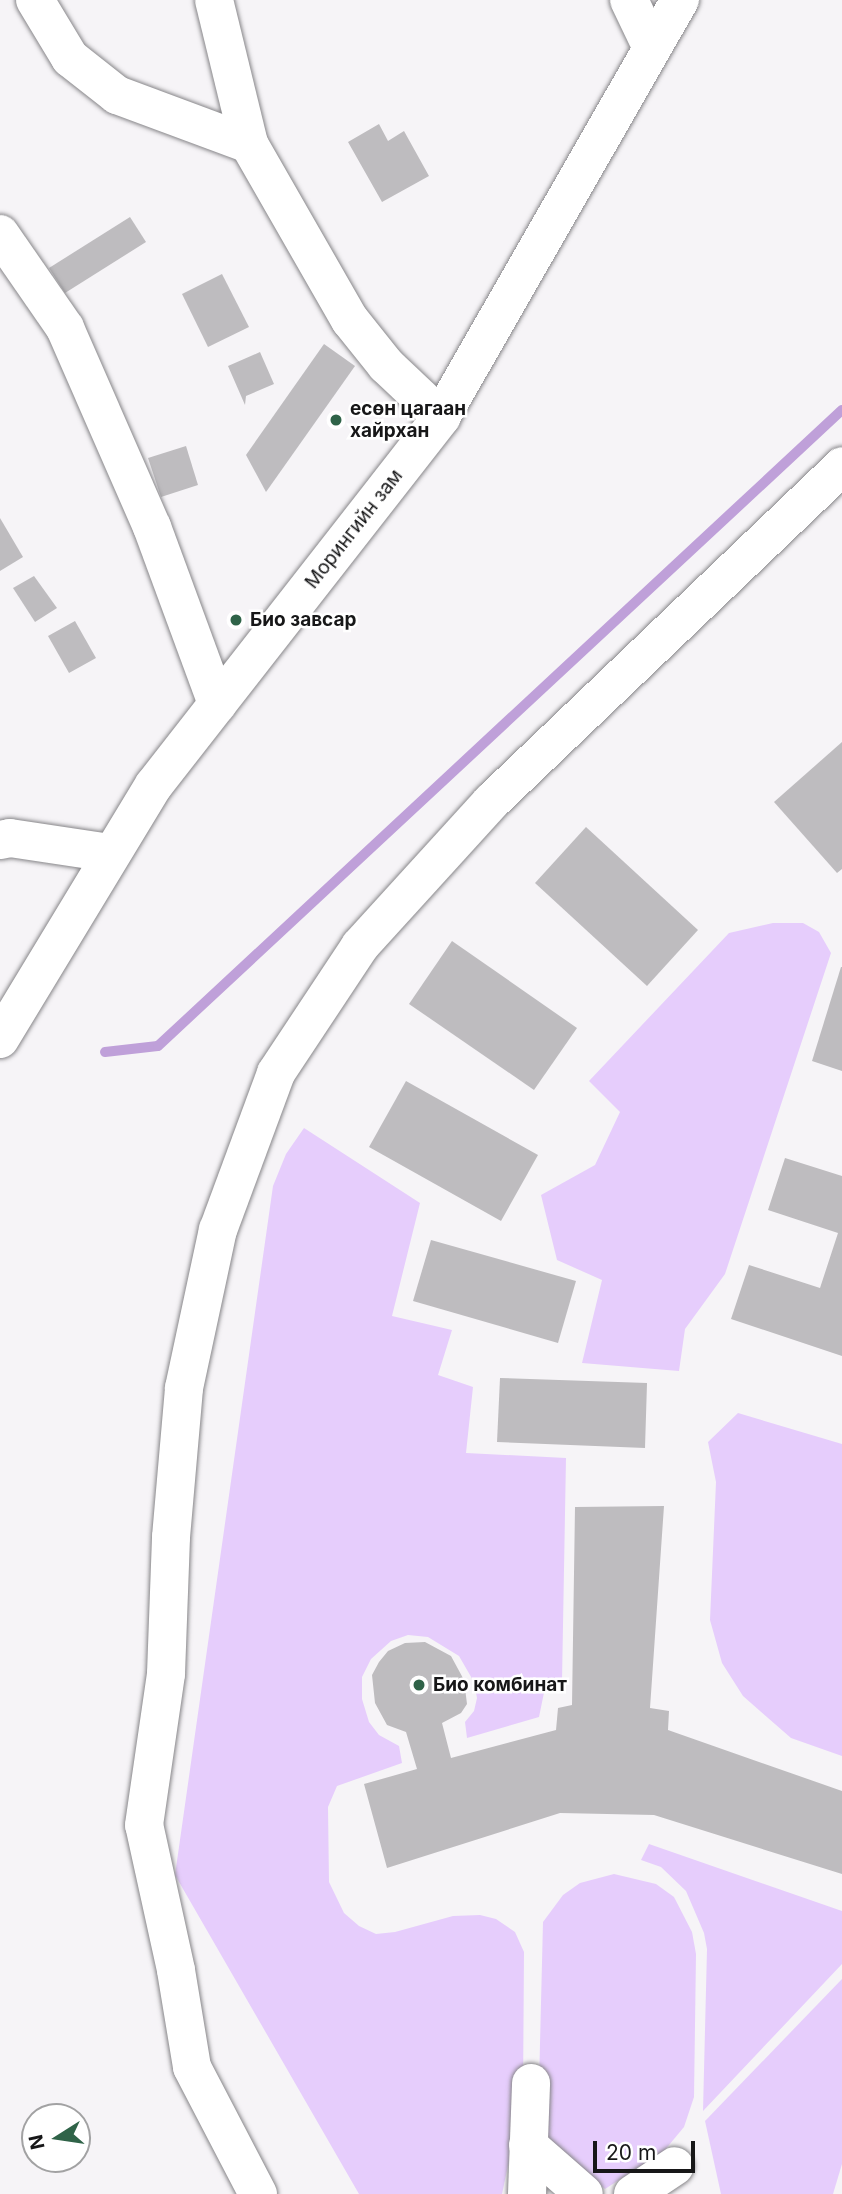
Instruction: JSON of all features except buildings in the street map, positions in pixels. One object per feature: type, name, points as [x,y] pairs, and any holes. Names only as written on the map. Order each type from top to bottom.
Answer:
[{"type":"street","points":[[35,0],[70,58],[117,95],[249,144]]},
{"type":"street","points":[[214,0],[249,144],[349,320],[386,365],[441,416]]},
{"type":"street","points":[[629,0],[652,48]]},
{"type":"street","name":"Морингийн зам","points":[[0,1039],[153,785],[441,416],[680,0]]},
{"type":"street","points":[[0,234],[65,328],[152,527],[217,704]]},
{"type":"street","points":[[258,2194],[192,2067],[176,1970],[144,1825],[166,1674],[171,1537],[184,1388],[218,1230],[276,1073],[360,946],[491,802],[842,466]]},
{"type":"street","points":[[0,840],[9,838],[110,853]]},
{"type":"street","points":[[527,2194],[531,2083]]},
{"type":"street","points":[[528,2146],[584,2194]]},
{"type":"street","points":[[633,2194],[675,2166]]},
{"type":"shaded area","points":[[773,923],[803,923],[819,932],[831,953],[725,1274],[685,1329],[679,1371],[582,1363],[602,1280],[557,1260],[541,1195],[595,1165],[620,1112],[589,1081],[729,933]]},
{"type":"shaded area","points":[[304,1128],[420,1203],[392,1316],[452,1330],[438,1375],[473,1387],[466,1453],[566,1458],[562,1682],[547,1678],[539,1717],[467,1738],[465,1722],[474,1711],[477,1698],[474,1682],[459,1656],[428,1637],[408,1635],[391,1641],[371,1659],[362,1677],[362,1699],[369,1722],[379,1735],[399,1746],[402,1763],[337,1786],[328,1807],[329,1882],[344,1913],[359,1926],[376,1934],[395,1932],[453,1916],[480,1915],[496,1919],[515,1932],[524,1952],[523,2095],[502,2194],[359,2194],[175,1875],[273,1186],[286,1154]]},
{"type":"shaded area","points":[[738,1413],[842,1444],[842,1756],[791,1738],[743,1696],[722,1663],[710,1620],[716,1482],[708,1442]]},
{"type":"shaded area","points":[[649,1844],[842,1911],[842,1964],[703,2111],[707,1949],[704,1933],[686,1891],[661,1867],[641,1860]]},
{"type":"shaded area","points":[[614,1874],[656,1884],[674,1897],[692,1932],[696,1954],[694,2097],[684,2127],[664,2151],[605,2189],[553,2146],[538,2125],[543,1922],[563,1895],[580,1883]]},
{"type":"shaded area","points":[[842,1979],[842,2164],[833,2194],[721,2194],[705,2121]]},
{"type":"waterway","points":[[105,1052],[158,1046],[842,410]]},
{"type":"place","name":"есөн цагаан хайрхан","points":[[336,420]]},
{"type":"place","name":"Био завсар","points":[[236,620]]},
{"type":"place","name":"Био комбинат","points":[[419,1685]]}]
